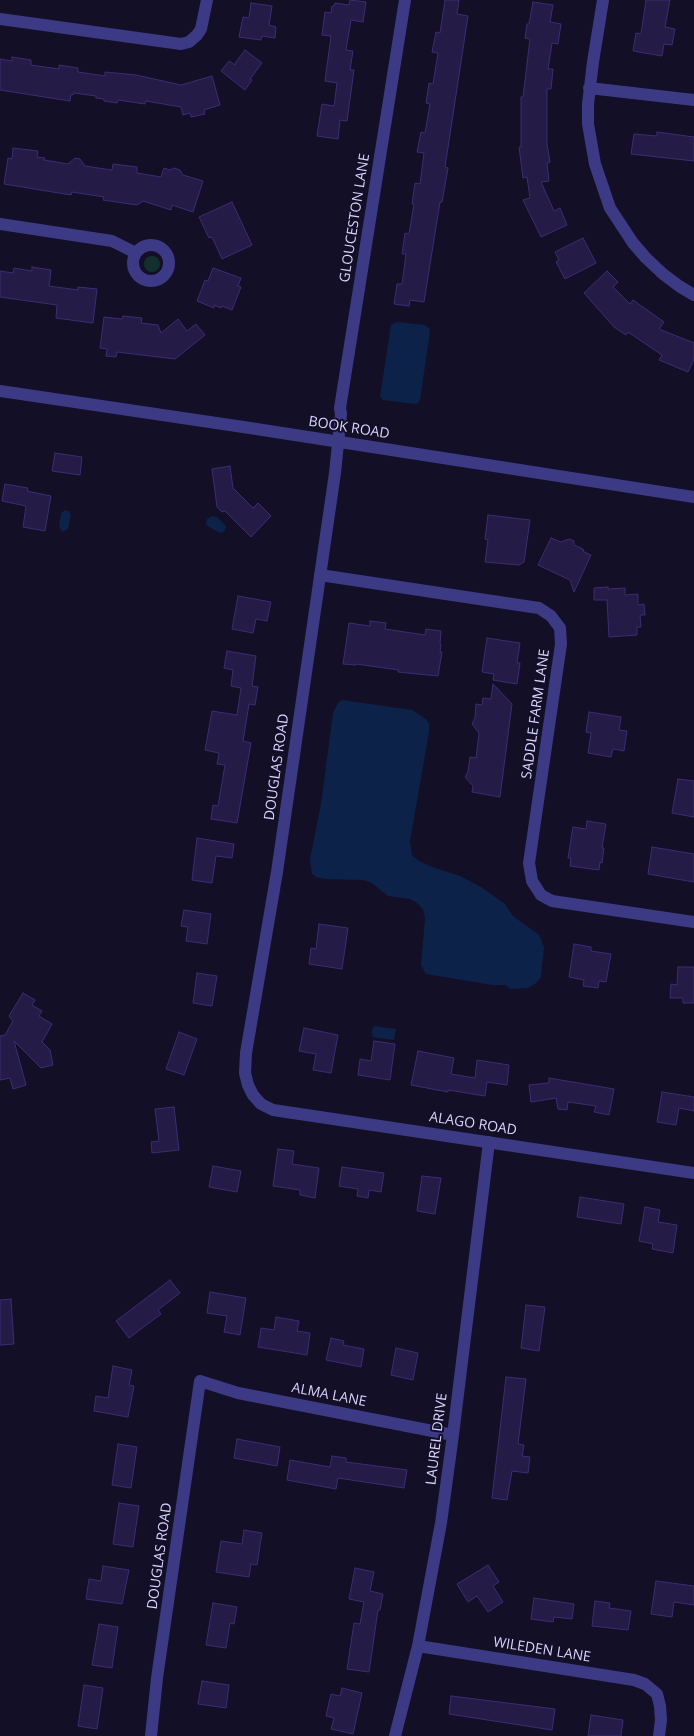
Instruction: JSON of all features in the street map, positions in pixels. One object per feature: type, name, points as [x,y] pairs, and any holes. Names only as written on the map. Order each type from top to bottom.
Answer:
[{"type":"street","points":[[0,18],[181,44],[189,42],[201,29],[207,0]]},
{"type":"street","name":"GLOUCESTON LANE","points":[[339,442],[340,408],[405,0]]},
{"type":"street","points":[[603,0],[589,88],[588,124],[595,164],[610,208],[633,243],[646,258],[679,286],[694,295]]},
{"type":"street","points":[[589,88],[694,100]]},
{"type":"street","points":[[0,224],[112,241],[136,253]]},
{"type":"street","name":"BOOK ROAD","points":[[0,391],[694,497]]},
{"type":"street","name":"DOUGLAS ROAD","points":[[253,1095],[245,1073],[246,1053],[277,872],[339,442]]},
{"type":"street","name":"SADDLE FARM LANE","points":[[320,575],[539,608],[551,616],[560,628],[561,644],[529,863],[532,881],[541,895],[552,901],[694,922]]},
{"type":"street","name":"ALAGO ROAD","points":[[253,1095],[261,1104],[273,1110],[694,1173]]},
{"type":"street","name":"LAUREL DRIVE","points":[[395,1736],[418,1646],[441,1524],[489,1142]]},
{"type":"street","name":"DOUGLAS ROAD","points":[[151,1736],[157,1678],[200,1381]]},
{"type":"street","name":"ALMA LANE","points":[[200,1381],[238,1393],[453,1435]]},
{"type":"street","name":"WILEDEN LANE","points":[[418,1646],[634,1680],[645,1684],[657,1694],[661,1720],[659,1736]]},
{"type":"green space","points":[[149,256],[155,256],[160,261],[158,270],[149,272],[144,267],[144,261]]},
{"type":"water","points":[[397,322],[425,325],[430,331],[420,400],[415,404],[383,400],[380,397],[391,325]]},
{"type":"water","points":[[65,510],[71,514],[68,529],[62,532],[59,526],[61,513]]},
{"type":"water","points":[[212,516],[217,517],[225,525],[224,532],[220,533],[206,525],[207,519]]},
{"type":"water","points":[[342,700],[412,710],[426,719],[429,724],[429,732],[410,841],[412,855],[419,861],[460,876],[481,887],[505,904],[513,916],[539,935],[544,947],[541,977],[536,983],[528,988],[510,989],[506,985],[492,985],[426,974],[421,965],[425,919],[423,909],[416,902],[410,899],[388,896],[372,883],[363,880],[325,879],[312,874],[310,859],[321,804],[333,713],[338,703]]},
{"type":"water","points":[[374,1026],[396,1029],[394,1040],[372,1037],[373,1033],[371,1033]]},
{"type":"building","points":[[350,0],[366,2],[363,22],[351,20],[346,50],[353,51],[350,70],[354,70],[347,121],[340,120],[338,139],[317,136],[322,104],[334,106],[337,83],[325,81],[331,36],[322,35],[325,12],[331,13],[332,6],[335,3],[349,5]]},
{"type":"building","points":[[445,0],[459,0],[457,14],[468,16],[445,167],[448,168],[442,202],[440,202],[424,302],[410,300],[409,306],[394,304],[397,284],[402,284],[406,254],[402,254],[405,233],[409,234],[415,183],[420,184],[424,153],[417,152],[421,132],[425,133],[430,104],[426,103],[429,83],[433,84],[438,53],[432,52],[436,32],[440,33]]},
{"type":"building","points":[[646,0],[670,0],[665,27],[675,29],[672,45],[664,44],[662,56],[633,51],[636,33],[641,34]]},
{"type":"building","points":[[533,2],[553,5],[550,22],[561,24],[558,44],[552,43],[548,69],[553,69],[551,89],[547,89],[547,144],[550,162],[547,163],[549,181],[541,182],[554,211],[560,208],[567,225],[541,237],[523,200],[530,198],[527,177],[523,178],[519,147],[521,147],[521,97],[523,97],[530,39],[525,38]]},
{"type":"building","points":[[251,3],[272,6],[269,25],[276,27],[275,38],[262,36],[261,40],[239,37],[243,17],[249,18]]},
{"type":"building","points":[[245,50],[262,63],[250,79],[252,80],[245,90],[221,71],[229,61],[235,65]]},
{"type":"building","points":[[12,57],[31,60],[31,65],[59,69],[59,65],[78,68],[78,72],[105,76],[105,72],[136,75],[181,85],[212,76],[220,105],[204,110],[205,114],[191,117],[190,113],[183,115],[181,107],[146,101],[145,104],[118,100],[117,103],[104,101],[104,99],[96,98],[96,96],[74,93],[73,95],[71,94],[70,101],[0,90],[0,59],[12,61]]},
{"type":"building","points":[[657,132],[694,137],[694,161],[631,154],[634,134],[657,136]]},
{"type":"building","points":[[13,148],[38,151],[37,157],[45,158],[44,160],[68,164],[75,158],[80,159],[85,166],[112,170],[113,164],[137,167],[137,173],[161,177],[164,168],[170,170],[174,168],[180,170],[183,175],[203,181],[193,212],[172,205],[171,210],[143,201],[137,205],[103,200],[104,197],[72,192],[71,195],[4,184],[8,158],[12,159]]},
{"type":"building","points":[[232,202],[252,245],[222,259],[212,237],[209,238],[199,217]]},
{"type":"building","points":[[583,238],[596,263],[565,279],[556,262],[559,260],[555,252]]},
{"type":"building","points":[[32,267],[51,270],[49,286],[78,290],[78,287],[97,289],[93,323],[56,318],[57,305],[0,297],[0,271],[13,273],[14,268],[32,271]]},
{"type":"building","points":[[213,268],[241,278],[238,286],[241,287],[232,310],[214,305],[214,308],[197,301],[205,280],[208,281]]},
{"type":"building","points":[[607,271],[618,282],[613,287],[630,304],[633,300],[664,322],[659,329],[694,343],[694,359],[688,372],[659,360],[662,355],[628,332],[626,335],[614,327],[584,293]]},
{"type":"building","points":[[123,316],[142,318],[141,323],[158,325],[161,333],[178,319],[187,331],[196,324],[205,335],[175,359],[117,352],[116,357],[106,356],[107,349],[100,348],[104,317],[122,319]]},
{"type":"building","points":[[55,453],[82,457],[80,475],[52,471]]},
{"type":"building","points":[[230,466],[233,488],[253,508],[258,503],[271,516],[251,537],[225,511],[222,512],[217,507],[212,469]]},
{"type":"building","points":[[5,484],[28,488],[27,491],[51,496],[45,531],[23,527],[26,506],[2,501]]},
{"type":"building","points":[[488,515],[530,520],[524,562],[519,565],[485,562],[488,540],[485,539]]},
{"type":"building","points":[[551,538],[561,542],[569,539],[574,541],[574,545],[591,555],[574,592],[570,580],[538,565]]},
{"type":"building","points":[[608,587],[608,589],[625,588],[625,595],[638,594],[638,605],[644,604],[645,615],[640,615],[641,627],[637,627],[637,635],[609,637],[607,600],[594,600],[594,588]]},
{"type":"building","points":[[238,596],[271,602],[267,621],[256,619],[253,633],[232,629]]},
{"type":"building","points":[[370,621],[386,623],[385,629],[425,635],[426,629],[441,631],[440,652],[442,652],[438,676],[398,672],[399,670],[356,664],[343,664],[349,623],[370,626]]},
{"type":"building","points":[[487,638],[520,643],[517,663],[520,663],[517,684],[493,680],[494,674],[482,672]]},
{"type":"building","points":[[227,651],[256,656],[252,686],[258,687],[255,705],[249,704],[243,741],[251,743],[237,823],[211,819],[213,805],[218,806],[225,765],[217,764],[219,753],[205,750],[212,711],[237,715],[241,688],[231,686],[233,670],[224,668]]},
{"type":"building","points":[[493,684],[512,704],[500,797],[472,792],[473,786],[465,777],[468,772],[470,757],[476,758],[479,733],[472,724],[475,718],[476,704],[482,705],[483,698],[491,699]]},
{"type":"building","points":[[589,712],[621,717],[619,730],[627,731],[624,751],[613,749],[611,757],[588,753],[591,733],[586,732]]},
{"type":"building","points":[[678,779],[694,781],[694,817],[672,813]]},
{"type":"building","points":[[587,821],[606,824],[602,848],[604,848],[602,863],[600,862],[599,870],[570,866],[571,858],[568,858],[573,827],[586,829]]},
{"type":"building","points":[[197,838],[234,844],[232,858],[216,856],[212,883],[192,880]]},
{"type":"building","points":[[652,847],[694,854],[694,882],[648,874]]},
{"type":"building","points":[[184,910],[211,914],[207,944],[186,941],[188,927],[181,926]]},
{"type":"building","points":[[319,924],[348,928],[342,969],[309,964],[311,948],[316,949]]},
{"type":"building","points":[[574,944],[591,947],[591,951],[611,954],[606,982],[599,981],[598,988],[583,986],[584,980],[569,977]]},
{"type":"building","points":[[678,967],[694,967],[694,1003],[683,1003],[683,998],[670,998],[671,984],[677,985]]},
{"type":"building","points":[[197,973],[217,976],[212,1006],[193,1003]]},
{"type":"building","points":[[23,993],[35,1000],[32,1005],[42,1011],[39,1016],[52,1024],[42,1042],[50,1050],[53,1065],[41,1068],[14,1041],[26,1085],[13,1089],[10,1078],[0,1080],[0,1036],[5,1035],[13,1021],[9,1016]]},
{"type":"building","points":[[304,1028],[338,1035],[331,1073],[313,1070],[316,1054],[299,1051]]},
{"type":"building","points":[[179,1032],[197,1039],[184,1075],[166,1069]]},
{"type":"building","points":[[374,1041],[395,1044],[390,1080],[358,1075],[360,1059],[371,1061]]},
{"type":"building","points":[[418,1051],[454,1058],[451,1074],[475,1078],[477,1060],[509,1065],[507,1085],[487,1082],[485,1096],[411,1085]]},
{"type":"building","points":[[549,1078],[614,1089],[609,1115],[594,1112],[596,1106],[568,1102],[567,1110],[558,1109],[556,1098],[531,1102],[529,1085],[549,1083]]},
{"type":"building","points":[[662,1092],[694,1097],[694,1111],[679,1108],[676,1125],[657,1122]]},
{"type":"building","points":[[174,1107],[179,1150],[152,1153],[151,1142],[159,1141],[155,1109]]},
{"type":"building","points":[[278,1149],[294,1151],[292,1164],[319,1168],[315,1198],[300,1195],[300,1190],[273,1186]]},
{"type":"building","points":[[213,1166],[241,1171],[237,1192],[209,1187]]},
{"type":"building","points":[[342,1167],[384,1173],[381,1192],[369,1190],[368,1198],[357,1196],[358,1189],[339,1186]]},
{"type":"building","points":[[422,1176],[441,1178],[435,1214],[417,1211]]},
{"type":"building","points":[[580,1197],[624,1204],[621,1224],[577,1217]]},
{"type":"building","points":[[645,1207],[660,1210],[658,1222],[677,1225],[673,1253],[652,1249],[653,1244],[639,1241]]},
{"type":"building","points":[[170,1280],[180,1293],[158,1310],[161,1314],[129,1338],[116,1321]]},
{"type":"building","points":[[210,1292],[246,1298],[240,1335],[224,1332],[227,1316],[207,1313]]},
{"type":"building","points":[[11,1299],[14,1344],[0,1345],[0,1300]]},
{"type":"building","points":[[526,1305],[545,1307],[539,1351],[521,1348]]},
{"type":"building","points":[[276,1317],[299,1321],[297,1331],[310,1333],[307,1355],[258,1347],[261,1328],[274,1330]]},
{"type":"building","points":[[331,1338],[344,1341],[343,1345],[364,1349],[361,1367],[326,1360]]},
{"type":"building","points":[[396,1348],[418,1353],[413,1380],[391,1375]]},
{"type":"building","points":[[113,1366],[132,1370],[129,1385],[134,1386],[128,1417],[94,1411],[96,1396],[108,1398]]},
{"type":"building","points":[[506,1377],[526,1379],[518,1444],[524,1445],[522,1456],[530,1457],[528,1473],[512,1471],[507,1500],[492,1498]]},
{"type":"building","points":[[237,1439],[280,1447],[277,1466],[234,1458]]},
{"type":"building","points":[[118,1444],[137,1447],[131,1488],[112,1485]]},
{"type":"building","points":[[332,1456],[346,1458],[346,1462],[407,1470],[404,1488],[338,1478],[336,1489],[287,1480],[290,1460],[330,1467]]},
{"type":"building","points":[[119,1503],[139,1506],[133,1547],[113,1544]]},
{"type":"building","points":[[244,1530],[262,1533],[257,1565],[251,1564],[249,1577],[216,1572],[221,1541],[242,1544]]},
{"type":"building","points":[[488,1565],[499,1582],[493,1586],[503,1602],[488,1612],[477,1596],[468,1602],[457,1584]]},
{"type":"building","points":[[103,1566],[129,1570],[122,1604],[86,1599],[89,1579],[101,1581]]},
{"type":"building","points":[[355,1568],[374,1572],[370,1591],[383,1594],[380,1610],[378,1610],[369,1672],[347,1669],[354,1623],[360,1624],[364,1602],[349,1599]]},
{"type":"building","points":[[656,1581],[694,1586],[694,1605],[674,1602],[672,1617],[651,1614]]},
{"type":"building","points":[[534,1598],[574,1604],[572,1619],[554,1617],[553,1622],[531,1619]]},
{"type":"building","points":[[595,1601],[610,1603],[609,1608],[631,1611],[628,1630],[592,1626]]},
{"type":"building","points":[[213,1603],[237,1607],[234,1624],[230,1623],[226,1648],[206,1645]]},
{"type":"building","points":[[99,1624],[118,1627],[112,1668],[92,1665]]},
{"type":"building","points":[[202,1681],[229,1685],[226,1708],[198,1704]]},
{"type":"building","points":[[84,1685],[103,1688],[97,1729],[78,1726]]},
{"type":"building","points":[[342,1688],[362,1693],[353,1734],[331,1729],[334,1718],[326,1716],[331,1694],[340,1696]]},
{"type":"building","points":[[451,1696],[555,1709],[552,1730],[449,1714]]},
{"type":"building","points":[[591,1715],[623,1720],[621,1736],[588,1736]]}]
